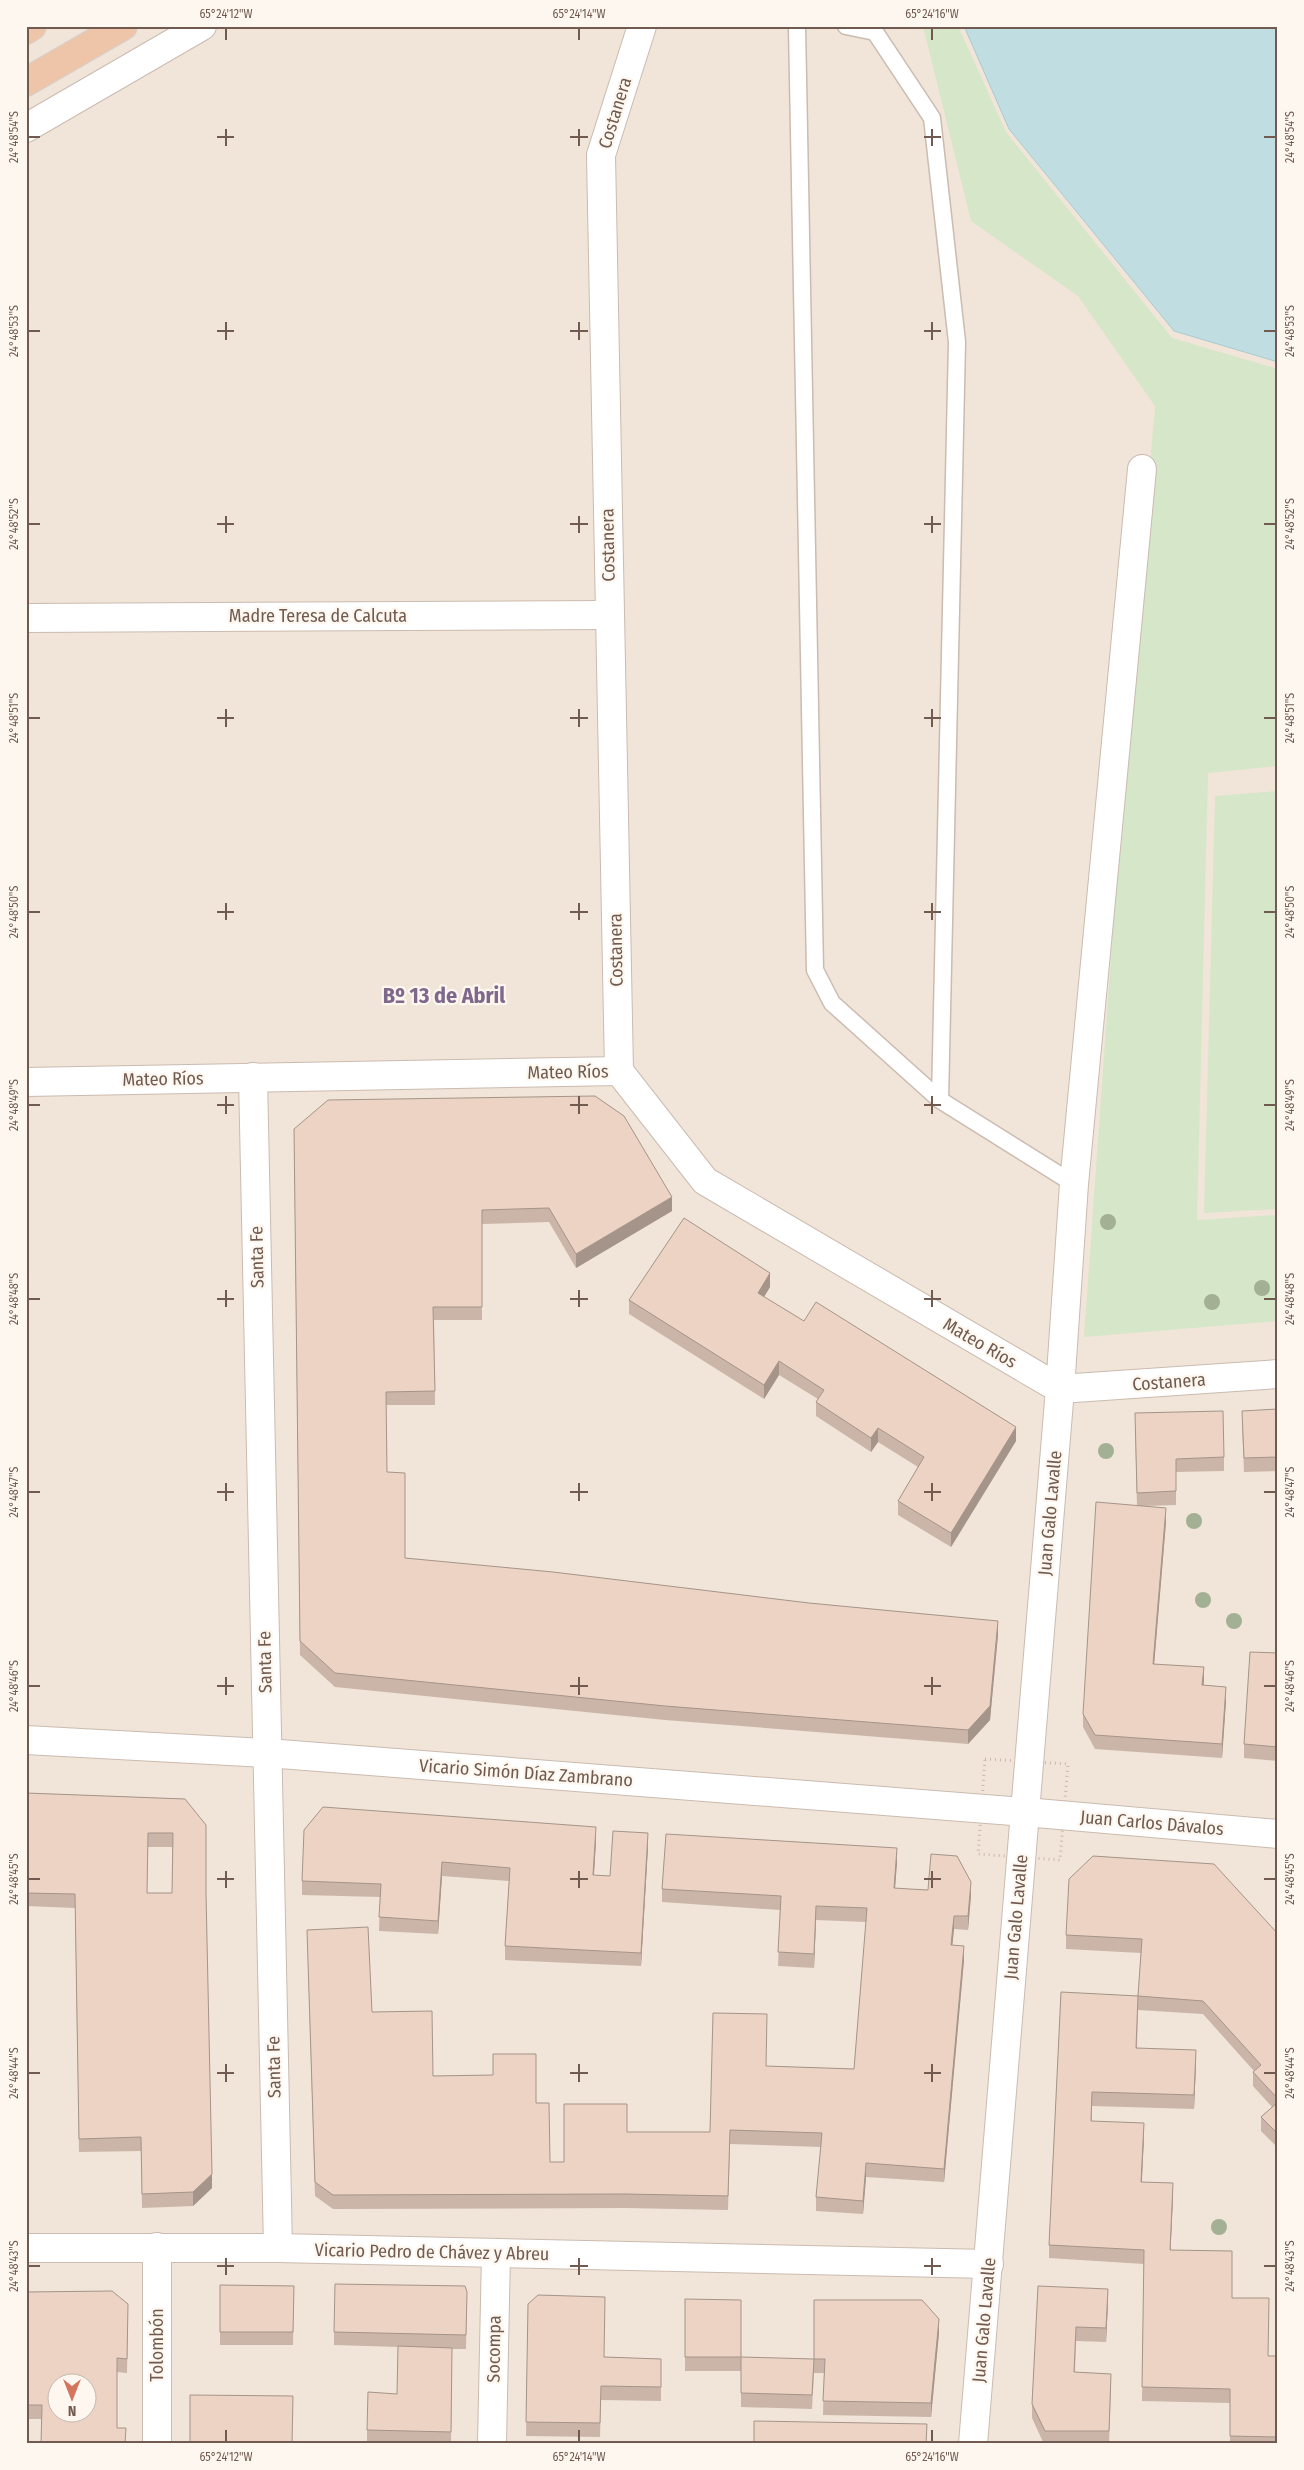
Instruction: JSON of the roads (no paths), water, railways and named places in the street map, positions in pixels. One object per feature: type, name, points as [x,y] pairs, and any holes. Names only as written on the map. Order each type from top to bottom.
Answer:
[{"type":"highway","points":[[26,30],[32,26]]},
{"type":"highway","points":[[26,82],[123,26]]},
{"type":"street","points":[[26,128],[202,26]]},
{"type":"street","name":"Costanera","points":[[619,1071],[601,155],[642,26]]},
{"type":"street","name":"Juan Galo Lavalle","points":[[973,2444],[1060,1390],[1074,1184],[1142,469]]},
{"type":"street","name":"Madre Teresa de Calcuta","points":[[26,618],[609,615]]},
{"type":"street","name":"Mateo Ríos","points":[[26,1082],[619,1071],[705,1181],[1060,1390]]},
{"type":"street","name":"Santa Fe","points":[[253,1077],[278,2248]]},
{"type":"street","name":"Costanera","points":[[1060,1390],[1278,1374]]},
{"type":"street","name":"Vicario Simón Díaz Zambrano","points":[[26,1740],[267,1753],[1026,1812]]},
{"type":"street","name":"Juan Carlos Dávalos","points":[[1026,1812],[1278,1834]]},
{"type":"street","name":"Tolombón","points":[[157,2247],[157,2444]]},
{"type":"street","name":"Vicario Pedro de Chávez y Abreu","points":[[26,2248],[278,2248],[989,2264]]},
{"type":"street","name":"Socompa","points":[[492,2444],[496,2254]]},
{"type":"lane","points":[[797,26],[815,970],[832,1003],[940,1100],[1074,1184]]},
{"type":"lane","points":[[846,26],[875,32],[932,118],[957,342],[940,1100]]},
{"type":"water","points":[[964,26],[1278,26],[1278,362],[1174,331],[1009,129]]},
{"type":"district","name":"Bº 13 de Abril","points":[[444,995]]}]
